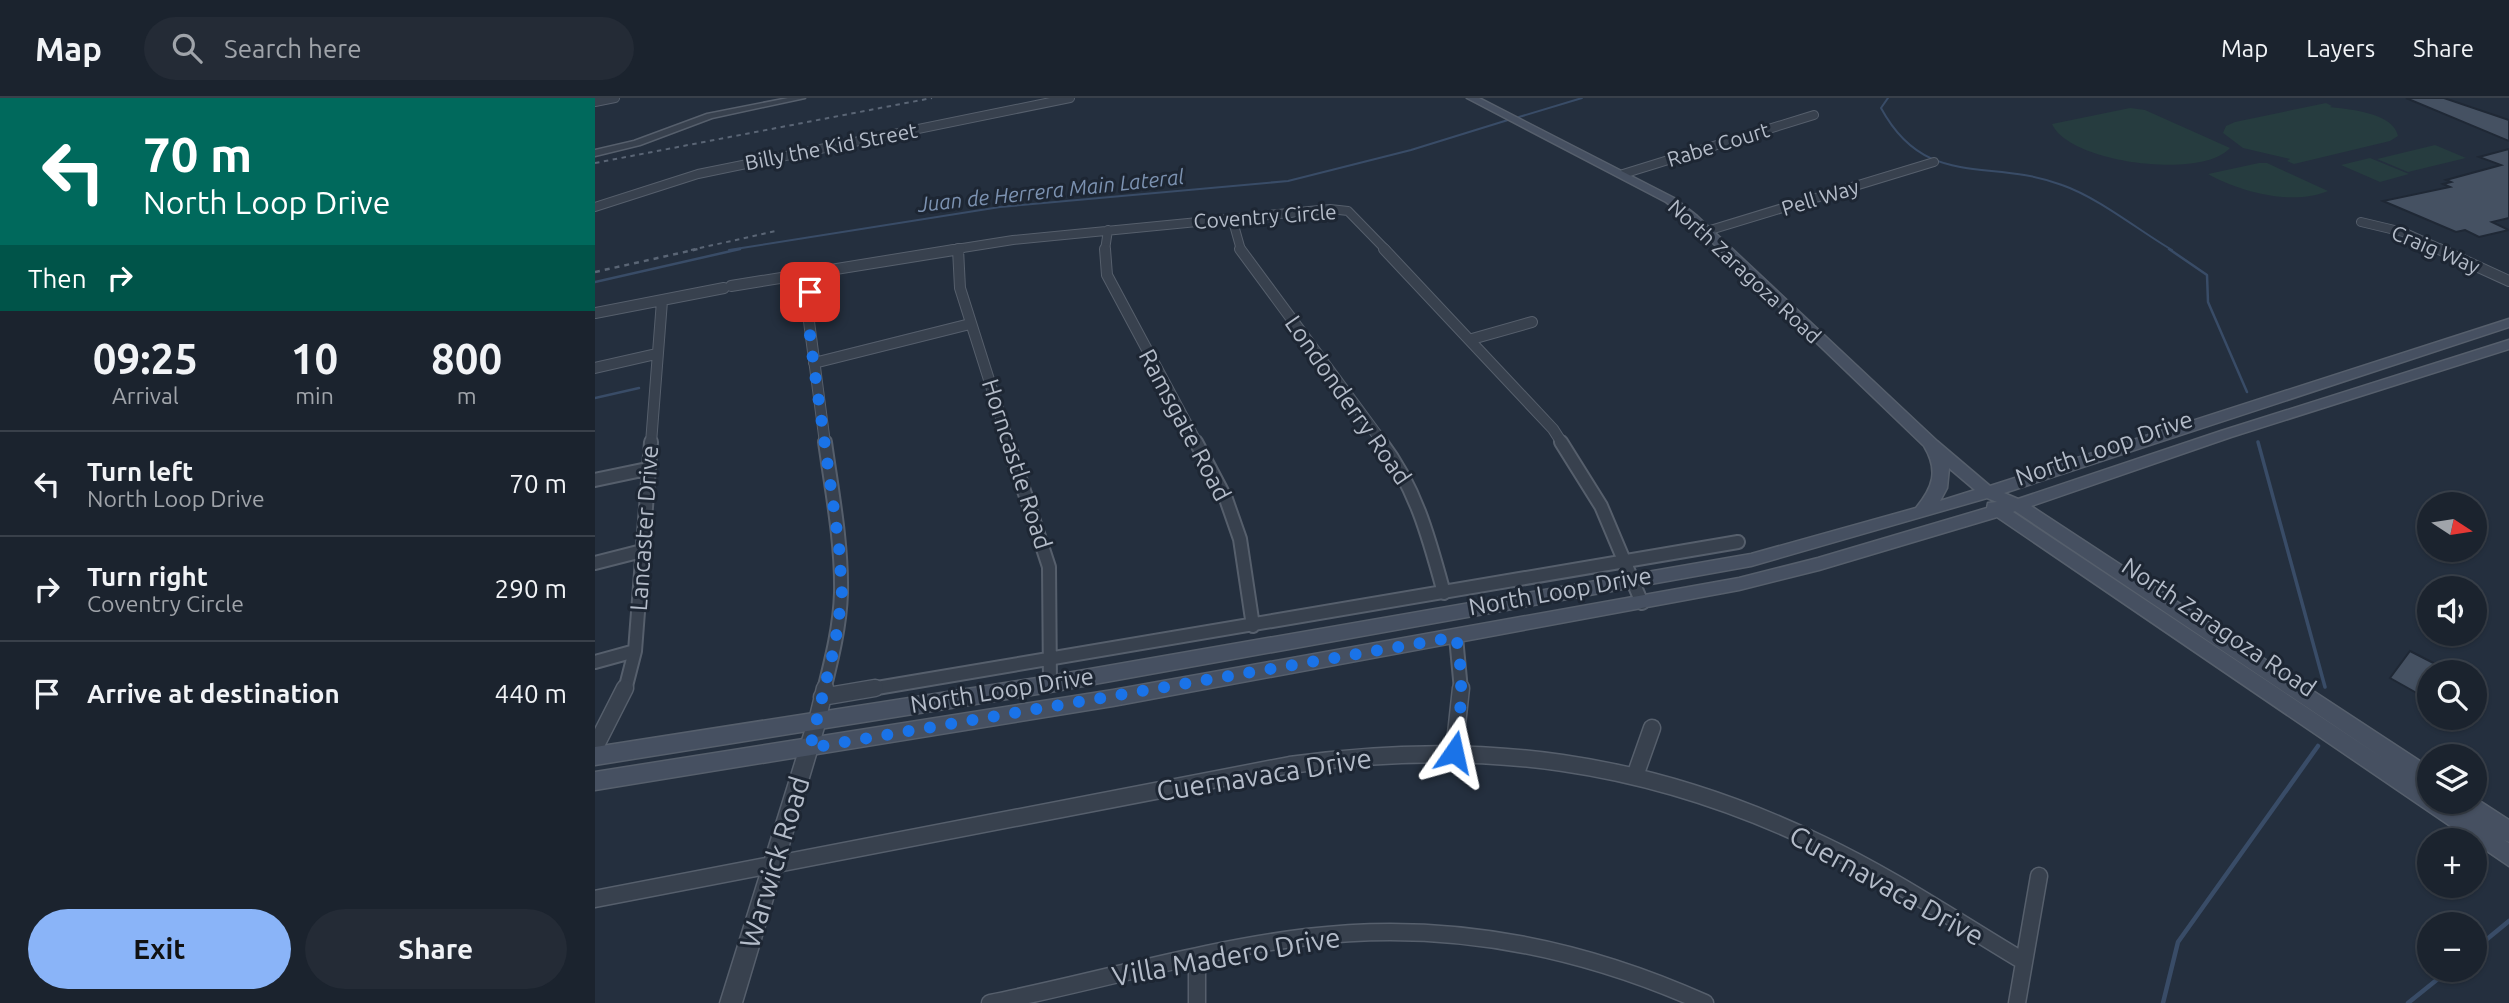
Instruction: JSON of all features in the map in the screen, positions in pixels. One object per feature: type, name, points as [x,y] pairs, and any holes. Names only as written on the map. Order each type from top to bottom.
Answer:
[{"type":"main road","name":"North Zaragoza Road","points":[[1472,98],[1670,200],[1707,231],[1931,444],[1986,491],[2017,505],[2417,770]]},
{"type":"main road","name":"North Loop Drive","points":[[595,755],[1050,684],[1751,560],[1986,491],[2507,326]]},
{"type":"main road","name":"North Loop Drive","points":[[595,781],[810,748],[1456,637],[1642,603],[1819,564],[2017,505],[2226,434],[2509,344]]},
{"type":"main road","points":[[2207,420],[2226,434]]},
{"type":"main road","points":[[1923,510],[1938,496],[1942,484],[1936,451],[1931,444]]},
{"type":"main road","name":"North Zaragoza Road","points":[[1986,491],[1996,511],[2258,684],[2417,794]]},
{"type":"main road","points":[[2258,684],[2275,686],[2292,694],[2417,778]]},
{"type":"main road","name":"North Zaragoza Road","points":[[2447,814],[2509,856]]},
{"type":"main road","points":[[2481,814],[2509,832]]},
{"type":"street","points":[[595,102],[615,98]]},
{"type":"street","points":[[595,153],[637,143],[710,116],[801,98]]},
{"type":"street","name":"Billy the Kid Street","points":[[595,207],[698,174],[1070,98]]},
{"type":"street","name":"Rabe Court","points":[[1623,174],[1814,115]]},
{"type":"street","name":"Pell Way","points":[[1707,231],[1934,162]]},
{"type":"street","name":"Coventry Circle","points":[[775,278],[958,248],[1108,230],[1330,209],[1348,211],[1542,414],[1578,465],[1601,506],[1642,603]]},
{"type":"street","name":"Londonderry Road","points":[[1232,218],[1238,244],[1245,257],[1375,430],[1413,491],[1444,593]]},
{"type":"street","name":"Craig Way","points":[[2361,222],[2403,232],[2509,281]]},
{"type":"street","name":"Ramsgate Road","points":[[1108,230],[1104,254],[1107,275],[1230,509],[1247,568],[1253,626]]},
{"type":"street","name":"Horncastle Road","points":[[958,248],[959,279],[970,324],[1049,567],[1050,684]]},
{"type":"street","points":[[815,271],[808,314],[839,546],[842,595],[835,644],[817,721]]},
{"type":"street","points":[[595,313],[775,278]]},
{"type":"street","name":"Lancaster Drive","points":[[595,747],[624,692],[635,651],[662,300]]},
{"type":"street","points":[[1472,339],[1532,322]]},
{"type":"street","points":[[814,363],[970,324]]},
{"type":"street","points":[[595,368],[656,354]]},
{"type":"street","points":[[595,480],[647,469]]},
{"type":"street","points":[[822,697],[1738,542]]},
{"type":"street","points":[[595,563],[642,551]]},
{"type":"street","points":[[1454,752],[1461,718],[1456,637]]},
{"type":"street","points":[[595,663],[635,651]]},
{"type":"street","name":"Warwick Road","points":[[731,1003],[817,721]]},
{"type":"street","points":[[1635,776],[1652,728]]},
{"type":"street","name":"Cuernavaca Drive","points":[[595,899],[1290,765],[1378,754],[1454,752],[1583,765],[1635,776],[1739,808],[1820,843],[1877,873],[2023,961]]},
{"type":"street","points":[[2017,1003],[2039,876]]},
{"type":"street","name":"Villa Madero Drive","points":[[990,1003],[1272,942],[1340,933],[1442,933],[1555,949],[1622,969],[1705,1003]]},
{"type":"street","points":[[1197,1003],[1198,958]]},
{"type":"green space","points":[[2326,103],[2332,106],[2330,107],[2380,117],[2395,128],[2398,136],[2390,141],[2294,164],[2287,161],[2290,159],[2243,148],[2223,133],[2226,126],[2235,122]]},
{"type":"green space","points":[[2130,108],[2145,110],[2230,148],[2215,158],[2193,163],[2137,163],[2083,149],[2063,138],[2052,124]]},
{"type":"green space","points":[[2435,145],[2466,158],[2408,172],[2377,159]]},
{"type":"green space","points":[[2370,158],[2409,174],[2380,182],[2341,165]]},
{"type":"green space","points":[[2267,163],[2328,191],[2299,197],[2267,195],[2235,186],[2208,174]]},
{"type":"building","points":[[2406,98],[2444,98],[2509,120],[2509,141]]},
{"type":"building","points":[[2509,149],[2509,218],[2492,222],[2509,230],[2479,237],[2465,230],[2456,232],[2383,201],[2450,187],[2443,184],[2451,182],[2446,180],[2501,165],[2479,157]]},
{"type":"building","points":[[2410,651],[2428,660],[2417,660],[2417,693],[2390,678]]},
{"type":"waterway","points":[[1519,117],[1582,98]]},
{"type":"waterway","points":[[1888,98],[1881,108],[1899,134],[1918,151],[1961,167],[2035,177],[2062,185],[2104,206],[2172,250]]},
{"type":"waterway","name":"Juan de Herrera Main Lateral","points":[[729,250],[1000,207],[1288,181],[1411,150],[1508,120]]},
{"type":"waterway","name":"Juan de Herrera Main Lateral","points":[[595,282],[740,249]]},
{"type":"waterway","points":[[2169,249],[2207,275],[2208,302],[2247,392]]},
{"type":"waterway","points":[[595,398],[639,388]]},
{"type":"waterway","points":[[2258,442],[2325,687]]},
{"type":"waterway","points":[[2163,1003],[2178,942],[2318,746]]},
{"type":"waterway","points":[[2487,939],[2509,921]]},
{"type":"waterway","points":[[2408,1003],[2434,982]]},
{"type":"railway","points":[[595,163],[932,98]]},
{"type":"railway","points":[[691,250],[776,231]]},
{"type":"railway","points":[[595,272],[698,249]]},
{"type":"route","points":[[810,292],[810,338],[839,546],[842,595],[835,644],[810,748],[1456,637],[1460,659],[1461,718],[1454,752]]}]
